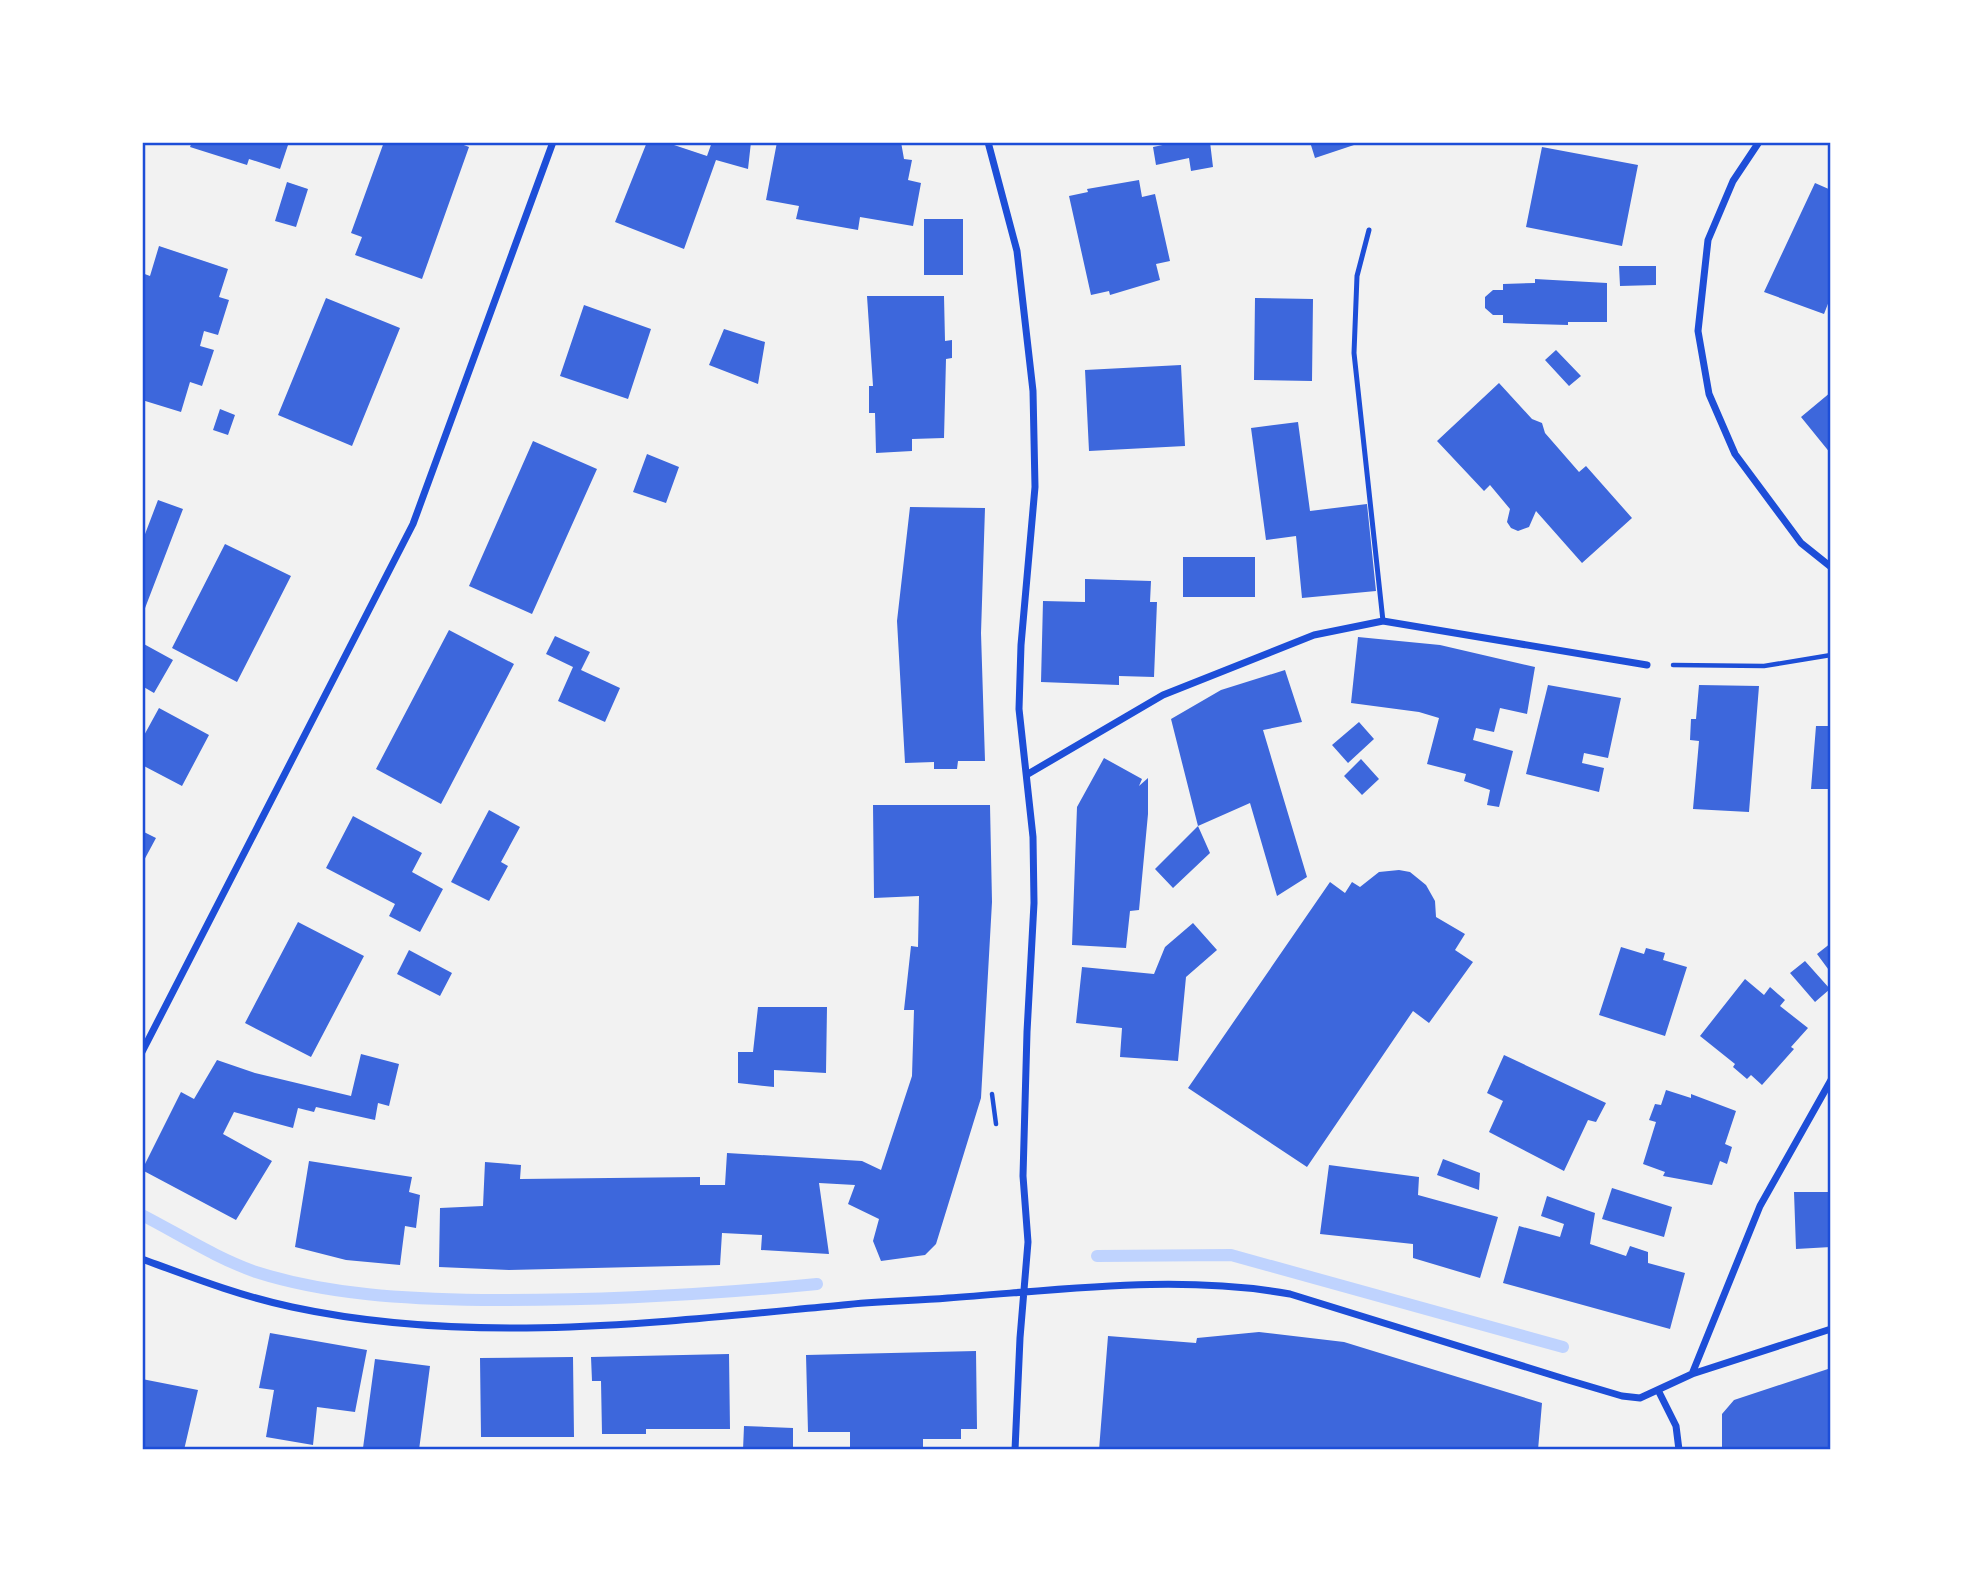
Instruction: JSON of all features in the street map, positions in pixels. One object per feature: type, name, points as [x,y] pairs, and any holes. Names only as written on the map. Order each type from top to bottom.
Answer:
[{"type":"street","points":[[142,1052],[413,524],[553,142]]},
{"type":"street","points":[[988,142],[1017,251],[1033,391],[1035,487],[1021,645],[1019,709],[1033,837],[1034,903],[1023,1163],[1028,1242],[1015,1450]]},
{"type":"street","points":[[1759,142],[1733,181],[1707,240],[1698,331],[1709,394],[1735,454],[1801,543],[1831,567]]},
{"type":"street","points":[[1027,774],[1163,695],[1314,635],[1383,621],[1647,665]]},
{"type":"street","points":[[1692,1374],[1760,1206],[1831,1080]]},
{"type":"street","points":[[142,1259],[218,1287],[292,1307],[418,1325],[462,1328],[725,1317],[845,1304],[1164,1284],[1244,1286],[1290,1294],[1622,1396],[1640,1398],[1659,1392],[1692,1374],[1831,1329]]},
{"type":"street","points":[[1659,1392],[1676,1426],[1679,1450]]},
{"type":"lane","points":[[1369,230],[1357,276],[1354,353],[1383,621]]},
{"type":"path","points":[[1647,665],[1764,666],[1831,654]]},
{"type":"building","points":[[192,142],[289,142],[280,169],[249,159],[247,165],[190,147]]},
{"type":"building","points":[[384,142],[456,142],[469,147],[422,279],[355,255],[362,237],[351,233]]},
{"type":"building","points":[[647,142],[665,142],[707,156],[712,142],[751,142],[748,169],[716,160],[684,249],[615,222]]},
{"type":"building","points":[[777,142],[901,142],[904,159],[912,160],[908,180],[921,183],[913,226],[860,217],[858,230],[796,219],[799,206],[766,200]]},
{"type":"building","points":[[1177,142],[1210,142],[1213,167],[1191,171],[1189,158],[1156,165],[1153,147]]},
{"type":"building","points":[[1310,142],[1363,142],[1315,158]]},
{"type":"building","points":[[1542,147],[1638,165],[1622,246],[1526,227]]},
{"type":"building","points":[[1139,180],[1142,197],[1155,194],[1170,261],[1156,264],[1160,280],[1110,295],[1109,291],[1091,295],[1069,196],[1088,192],[1087,189]]},
{"type":"building","points":[[287,182],[308,189],[296,227],[275,221]]},
{"type":"building","points":[[1815,183],[1831,190],[1831,296],[1824,314],[1764,292]]},
{"type":"building","points":[[924,219],[963,219],[963,275],[924,275]]},
{"type":"building","points":[[159,246],[228,269],[219,297],[229,300],[218,335],[204,331],[200,346],[214,350],[202,386],[190,382],[181,412],[142,400],[142,273],[150,276]]},
{"type":"building","points":[[1619,266],[1656,266],[1656,285],[1620,286]]},
{"type":"building","points":[[1535,279],[1607,283],[1607,322],[1568,322],[1568,325],[1503,323],[1503,315],[1493,315],[1485,308],[1485,297],[1493,290],[1503,290],[1503,284],[1535,283]]},
{"type":"building","points":[[867,296],[944,296],[945,341],[952,340],[952,358],[946,359],[944,438],[912,439],[912,451],[876,453],[875,413],[869,413],[869,386],[873,386]]},
{"type":"building","points":[[326,298],[400,328],[352,446],[278,415]]},
{"type":"building","points":[[1255,298],[1313,299],[1312,381],[1254,380]]},
{"type":"building","points":[[584,305],[651,329],[628,399],[560,376]]},
{"type":"building","points":[[724,329],[765,342],[758,384],[709,365]]},
{"type":"building","points":[[1556,350],[1581,376],[1569,386],[1545,360]]},
{"type":"building","points":[[1181,365],[1185,446],[1089,451],[1085,370]]},
{"type":"building","points":[[1499,383],[1532,419],[1542,423],[1545,433],[1579,472],[1586,466],[1632,518],[1582,563],[1536,511],[1529,527],[1518,531],[1511,528],[1507,522],[1510,509],[1490,485],[1484,491],[1437,441]]},
{"type":"building","points":[[1831,392],[1831,454],[1801,417]]},
{"type":"building","points":[[220,409],[235,415],[228,435],[213,430]]},
{"type":"building","points":[[1298,422],[1310,511],[1367,504],[1376,591],[1302,598],[1296,536],[1266,540],[1251,428]]},
{"type":"building","points":[[533,441],[597,469],[532,614],[469,586]]},
{"type":"building","points":[[647,454],[679,467],[666,503],[633,492]]},
{"type":"building","points":[[158,500],[183,509],[142,616],[142,542]]},
{"type":"building","points":[[910,507],[985,508],[981,633],[985,761],[958,761],[957,769],[934,769],[934,762],[905,763],[897,621]]},
{"type":"building","points":[[225,544],[291,576],[237,682],[172,648]]},
{"type":"building","points":[[1183,557],[1255,557],[1255,597],[1183,597]]},
{"type":"building","points":[[1085,579],[1151,581],[1150,602],[1157,602],[1154,677],[1119,676],[1119,685],[1041,682],[1043,601],[1085,602]]},
{"type":"building","points":[[449,630],[514,664],[441,804],[376,769]]},
{"type":"building","points":[[555,636],[590,652],[581,670],[620,688],[605,722],[558,701],[573,667],[546,654]]},
{"type":"building","points":[[1358,637],[1440,645],[1535,667],[1527,714],[1500,708],[1494,732],[1476,728],[1473,740],[1513,751],[1499,807],[1487,805],[1490,790],[1464,781],[1466,774],[1427,764],[1439,718],[1419,712],[1351,703]]},
{"type":"building","points":[[142,643],[173,660],[154,693],[142,686]]},
{"type":"building","points":[[1285,670],[1302,722],[1263,730],[1307,877],[1277,896],[1250,803],[1198,826],[1171,719],[1221,690]]},
{"type":"building","points":[[1548,685],[1621,698],[1608,758],[1584,753],[1582,763],[1604,768],[1599,792],[1526,774]]},
{"type":"building","points":[[1699,685],[1759,686],[1749,812],[1693,809],[1699,741],[1690,740],[1691,719],[1696,719]]},
{"type":"building","points":[[159,708],[209,735],[182,786],[142,765],[142,739]]},
{"type":"building","points":[[1359,722],[1374,739],[1348,763],[1332,745]]},
{"type":"building","points":[[1816,726],[1831,726],[1831,801],[1828,789],[1811,789]]},
{"type":"building","points":[[1104,758],[1142,779],[1139,786],[1148,778],[1148,814],[1139,910],[1130,911],[1126,948],[1072,945],[1077,807]]},
{"type":"building","points":[[1361,759],[1379,779],[1362,795],[1344,776]]},
{"type":"building","points":[[873,805],[990,805],[992,902],[981,1098],[936,1244],[925,1255],[881,1261],[873,1241],[879,1219],[848,1204],[855,1185],[819,1183],[829,1254],[761,1250],[762,1235],[722,1233],[720,1265],[509,1270],[439,1267],[440,1208],[483,1206],[485,1162],[521,1165],[520,1179],[700,1177],[700,1185],[725,1185],[727,1153],[862,1161],[881,1170],[912,1076],[914,1010],[904,1010],[911,946],[918,947],[919,896],[874,898]]},
{"type":"building","points":[[489,810],[520,827],[501,862],[508,866],[489,901],[451,882]]},
{"type":"building","points":[[353,816],[422,853],[412,872],[443,889],[420,932],[389,916],[395,904],[326,868]]},
{"type":"building","points":[[1198,826],[1210,853],[1173,888],[1155,869]]},
{"type":"building","points":[[142,831],[156,838],[142,864]]},
{"type":"building","points":[[1379,872],[1410,872],[1426,885],[1435,901],[1436,917],[1465,934],[1455,950],[1473,962],[1429,1023],[1413,1011],[1307,1167],[1188,1088],[1330,882],[1345,893],[1352,882],[1360,887]]},
{"type":"building","points":[[298,922],[364,956],[311,1057],[245,1023]]},
{"type":"building","points":[[1193,923],[1217,950],[1186,977],[1178,1061],[1120,1057],[1122,1028],[1076,1023],[1082,967],[1154,974],[1165,947]]},
{"type":"building","points":[[1831,943],[1831,973],[1817,954]]},
{"type":"building","points":[[1621,947],[1644,954],[1646,948],[1665,953],[1663,960],[1687,967],[1665,1036],[1599,1015]]},
{"type":"building","points":[[409,950],[452,973],[440,996],[397,974]]},
{"type":"building","points":[[1805,961],[1830,989],[1815,1002],[1790,973]]},
{"type":"building","points":[[1745,979],[1764,995],[1770,987],[1785,1000],[1780,1006],[1808,1028],[1791,1047],[1794,1049],[1762,1085],[1751,1075],[1747,1079],[1733,1067],[1735,1064],[1700,1036]]},
{"type":"building","points":[[758,1007],[827,1007],[826,1073],[774,1070],[774,1087],[738,1083],[738,1052],[753,1052]]},
{"type":"building","points":[[361,1054],[399,1064],[389,1106],[378,1103],[375,1120],[316,1107],[314,1112],[298,1108],[293,1128],[234,1112],[223,1134],[272,1161],[236,1220],[142,1170],[181,1092],[194,1099],[217,1060],[255,1073],[351,1096]]},
{"type":"building","points":[[1504,1055],[1606,1103],[1596,1122],[1588,1120],[1564,1171],[1489,1132],[1503,1101],[1487,1093]]},
{"type":"building","points":[[1666,1090],[1691,1098],[1691,1094],[1736,1111],[1725,1144],[1732,1147],[1727,1164],[1720,1161],[1712,1185],[1663,1176],[1665,1172],[1643,1164],[1656,1122],[1649,1120],[1655,1104],[1661,1105]]},
{"type":"building","points":[[1443,1159],[1480,1173],[1479,1190],[1437,1175]]},
{"type":"building","points":[[309,1161],[412,1177],[409,1192],[420,1195],[416,1228],[405,1226],[400,1265],[346,1260],[295,1247]]},
{"type":"building","points":[[1329,1165],[1419,1177],[1418,1195],[1498,1217],[1480,1278],[1413,1258],[1413,1244],[1320,1234]]},
{"type":"building","points":[[1612,1188],[1672,1207],[1664,1237],[1602,1219]]},
{"type":"building","points":[[1794,1192],[1831,1192],[1831,1247],[1796,1249]]},
{"type":"building","points":[[1547,1196],[1595,1213],[1590,1244],[1626,1256],[1630,1246],[1648,1252],[1648,1263],[1685,1273],[1670,1329],[1503,1283],[1519,1226],[1560,1237],[1564,1224],[1541,1216]]},
{"type":"building","points":[[1259,1332],[1344,1342],[1542,1403],[1538,1450],[1099,1450],[1108,1336],[1196,1343],[1197,1338]]},
{"type":"building","points":[[270,1333],[367,1350],[355,1412],[317,1407],[313,1445],[266,1437],[274,1390],[259,1388]]},
{"type":"building","points":[[976,1351],[977,1429],[961,1429],[961,1439],[923,1439],[923,1450],[850,1450],[850,1432],[808,1432],[806,1355]]},
{"type":"building","points":[[729,1354],[730,1429],[646,1429],[646,1434],[602,1434],[601,1381],[592,1381],[591,1357]]},
{"type":"building","points":[[573,1357],[574,1437],[481,1437],[480,1358]]},
{"type":"building","points":[[375,1359],[430,1366],[419,1450],[363,1448]]},
{"type":"building","points":[[1831,1368],[1831,1450],[1722,1450],[1722,1414],[1734,1400]]},
{"type":"building","points":[[142,1379],[198,1390],[184,1450],[142,1450]]},
{"type":"building","points":[[744,1426],[793,1428],[793,1450],[743,1450]]},
{"type":"waterway","points":[[142,1215],[212,1253],[256,1272],[311,1286],[397,1297],[524,1300],[608,1298],[817,1284]]},
{"type":"waterway","points":[[1097,1256],[1231,1255],[1563,1347]]}]
